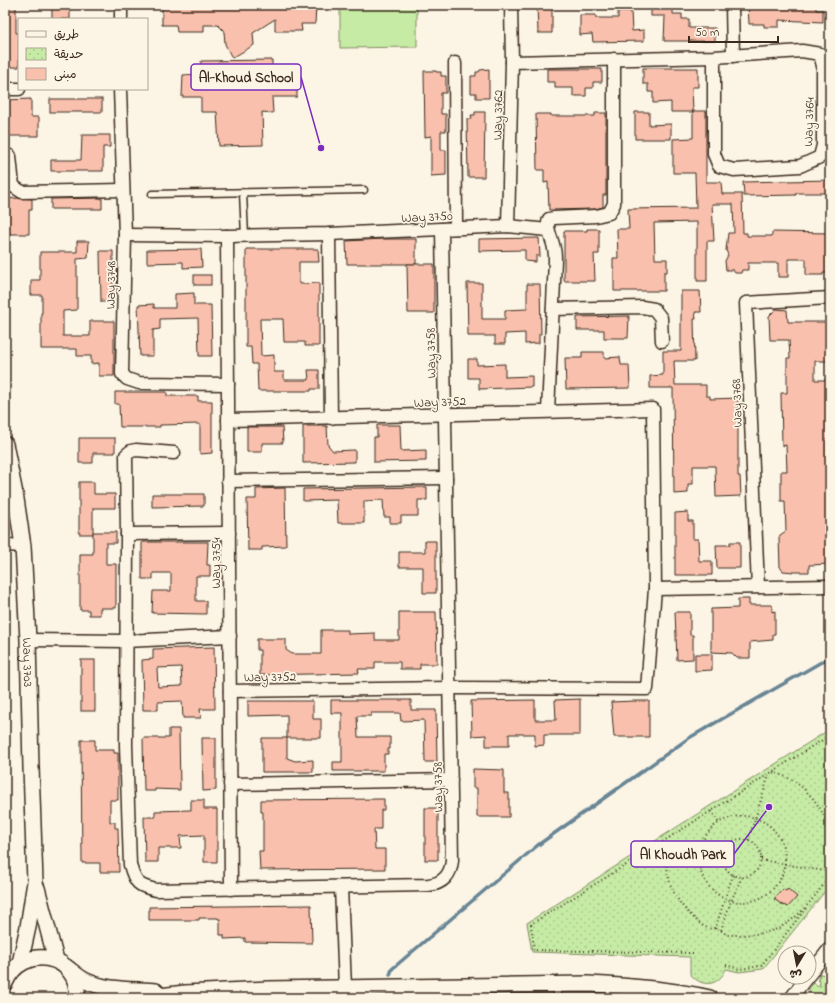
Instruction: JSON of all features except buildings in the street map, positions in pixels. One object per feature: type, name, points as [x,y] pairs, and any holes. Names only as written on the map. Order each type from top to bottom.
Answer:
[{"type":"street","points":[[120,5],[120,18]]},
{"type":"street","name":"Way 3762","points":[[508,226],[512,62],[511,5]]},
{"type":"street","points":[[732,5],[733,56]]},
{"type":"street","name":"Way 3764","points":[[512,62],[614,58],[714,57],[802,51],[820,54],[823,66],[823,145],[820,157],[800,166],[734,170],[719,166],[714,154],[714,57]]},
{"type":"street","points":[[548,411],[554,250],[548,230],[548,222],[549,219],[554,218],[596,216],[609,213],[614,204],[614,58]]},
{"type":"street","points":[[454,63],[456,228]]},
{"type":"street","points":[[5,89],[18,89]]},
{"type":"street","name":"Way 3748","points":[[120,90],[125,235],[122,374],[127,379],[139,383],[228,384]]},
{"type":"street","points":[[10,156],[12,186],[22,192],[123,190]]},
{"type":"street","name":"Way 3750","points":[[125,235],[245,236],[508,226],[548,230]]},
{"type":"street","name":"Way 3758","points":[[174,453],[136,450],[131,451],[126,455],[126,745],[130,865],[134,878],[143,887],[156,890],[428,886],[444,880],[452,866],[442,229]]},
{"type":"street","points":[[329,234],[330,418]]},
{"type":"street","name":"Way 3754","points":[[227,236],[231,889]]},
{"type":"street","name":"Way 3768","points":[[758,587],[746,303],[830,298]]},
{"type":"street","points":[[553,309],[642,307],[654,309],[660,318],[662,341]]},
{"type":"street","name":"Way 3752","points":[[228,420],[653,409],[655,590],[647,689],[450,688],[230,691]]},
{"type":"street","name":"Way 3703","points":[[5,444],[16,499],[23,546],[28,640],[35,882],[28,927],[10,973]]},
{"type":"street","points":[[228,481],[446,478]]},
{"type":"street","points":[[127,534],[229,534]]},
{"type":"street","points":[[5,545],[23,546]]},
{"type":"street","points":[[655,590],[830,586]]},
{"type":"street","points":[[28,640],[126,641],[230,636]]},
{"type":"street","points":[[230,784],[451,780]]},
{"type":"street","name":"Way 3703","points":[[35,882],[61,964],[73,975],[77,986],[77,998]]},
{"type":"street","points":[[341,887],[345,988]]},
{"type":"street","points":[[817,964],[830,948]]},
{"type":"street","points":[[10,973],[32,958],[44,957],[61,964],[83,980],[96,985],[121,989],[185,993]]},
{"type":"street","points":[[791,998],[801,985]]},
{"type":"street","points":[[143,998],[185,993],[268,989],[345,988],[415,992],[557,991],[635,986],[710,998]]},
{"type":"lane","points":[[152,194],[364,190]]},
{"type":"lane","points":[[243,193],[245,236]]},
{"type":"path","points":[[693,954],[534,950],[531,924],[830,736]]},
{"type":"path","points":[[773,772],[793,781],[810,795],[822,811],[830,828]]},
{"type":"path","points":[[748,840],[769,774]]},
{"type":"path","points":[[711,811],[719,823]]},
{"type":"path","points":[[746,816],[760,820],[772,828],[781,839],[786,864],[780,880],[771,891],[759,899],[745,902],[731,901],[718,895],[708,885],[701,870],[699,859],[701,845],[708,832],[719,823],[732,817],[746,816]]},
{"type":"path","points":[[739,839],[748,840],[756,845],[760,850],[761,860],[754,873],[742,877],[733,875],[726,868],[723,862],[723,856],[728,845],[739,839]]},
{"type":"path","points":[[658,845],[723,856]]},
{"type":"path","points":[[668,846],[666,856],[668,876],[675,895],[684,909],[708,929],[721,930],[727,936],[743,936],[775,930],[794,917],[810,902]]},
{"type":"path","points":[[761,860],[830,872]]},
{"type":"path","points":[[716,929],[733,875]]},
{"type":"path","points":[[726,965],[739,969],[761,966],[830,876]]},
{"type":"path","points":[[721,930],[731,901],[742,877]]},
{"type":"green space","points":[[340,5],[417,5],[417,47],[340,48]]},
{"type":"green space","points":[[830,729],[830,885],[782,945],[777,945],[777,951],[763,969],[739,972],[726,969],[719,979],[710,984],[700,982],[690,974],[690,957],[532,952],[527,923]]},
{"type":"green space","points":[[820,974],[830,974],[830,998],[814,998],[812,993],[809,992],[811,985],[819,985],[820,982],[818,980]]},
{"type":"waterway","points":[[390,975],[392,969],[538,845],[689,738],[830,657]]},
{"type":"place","name":"Al-Khoud School","points":[[321,148]]},
{"type":"place","name":"Al Khoudh Park","points":[[769,807]]}]
